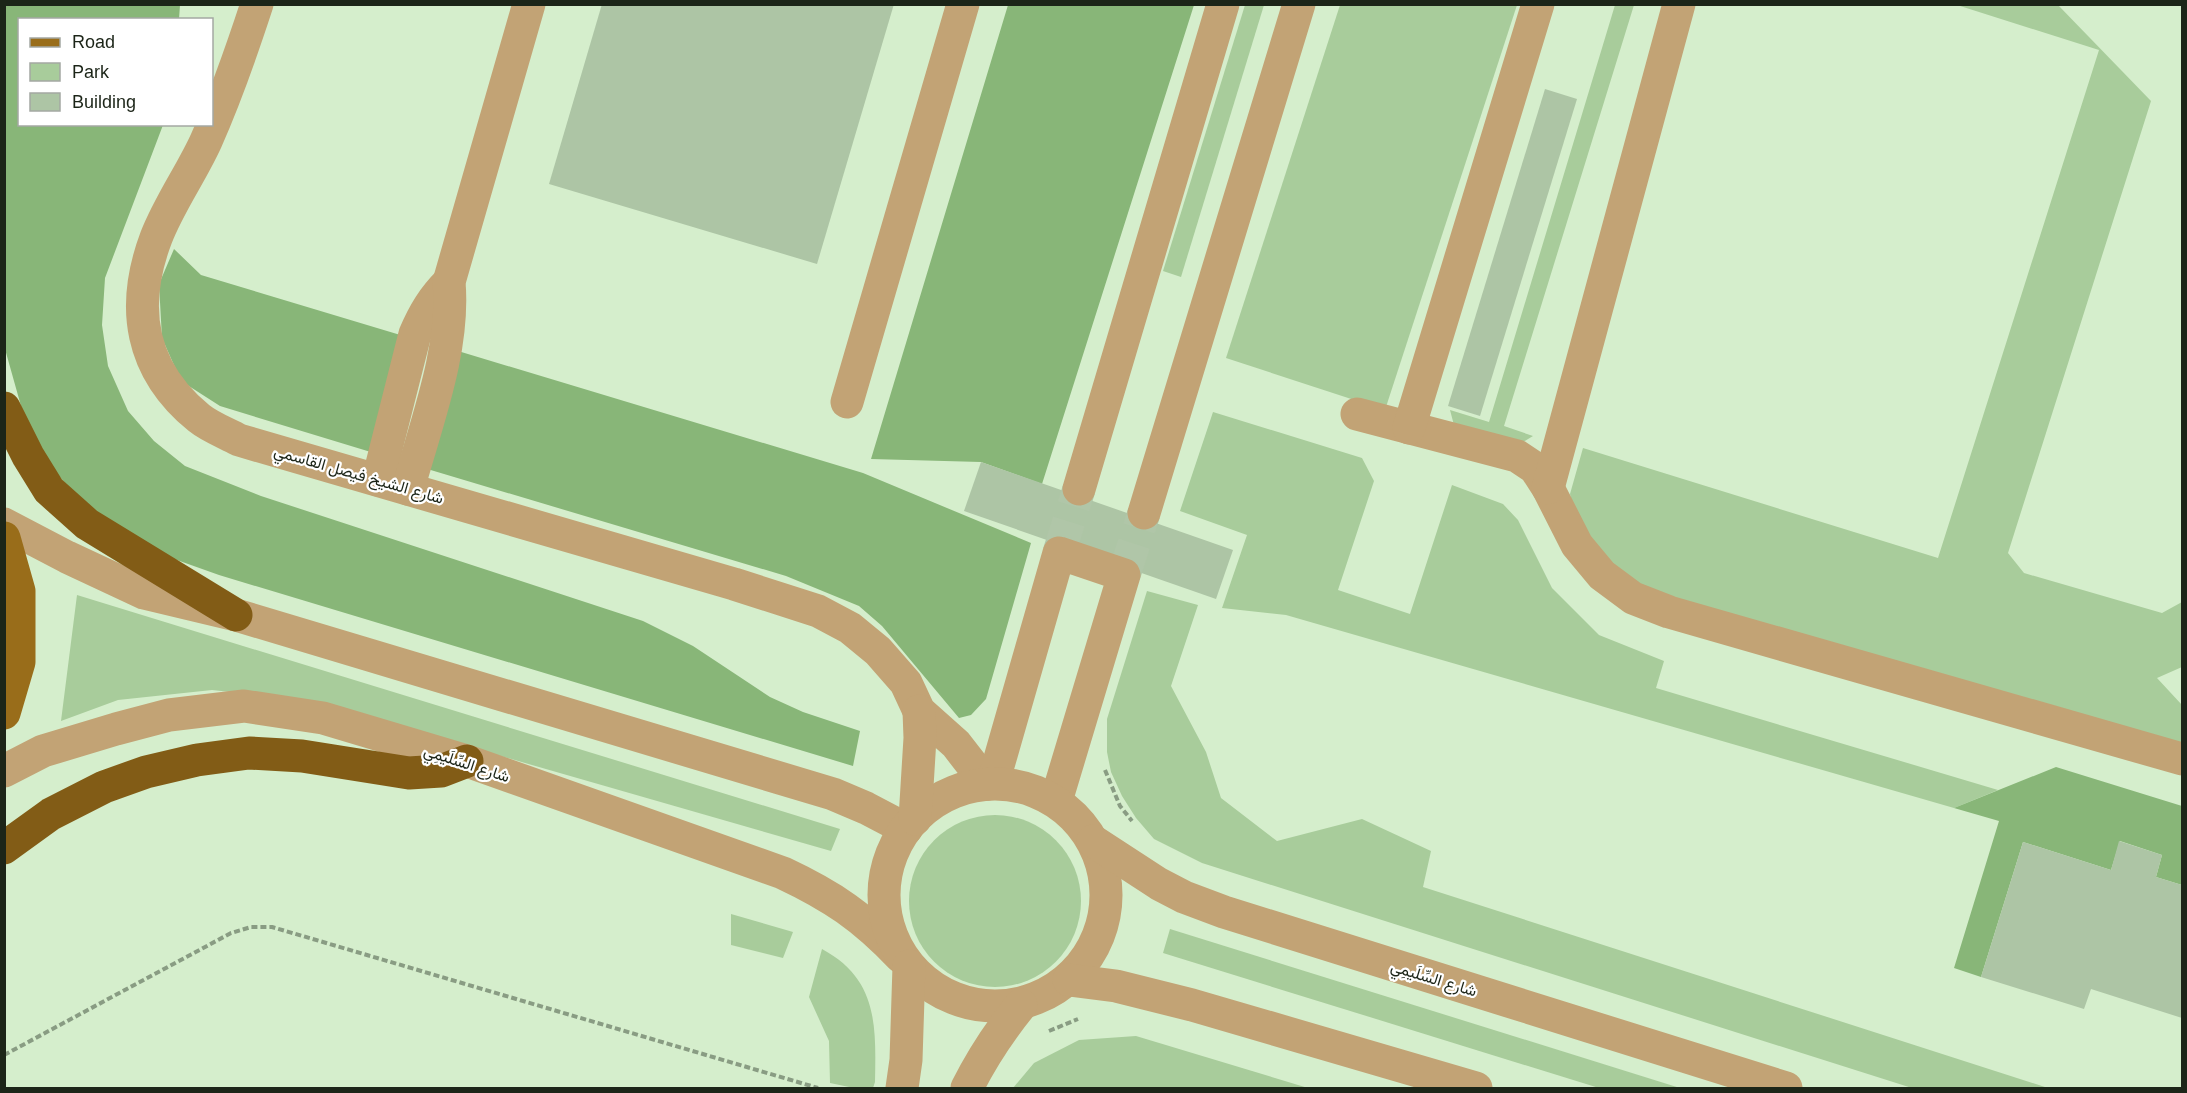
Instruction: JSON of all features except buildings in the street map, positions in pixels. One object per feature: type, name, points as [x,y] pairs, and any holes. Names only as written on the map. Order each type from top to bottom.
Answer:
[{"type":"highway","points":[[4,408],[28,456],[49,490],[87,524],[236,615]]},
{"type":"highway","points":[[4,848],[51,814],[104,787],[146,772],[197,760],[249,753],[302,756],[409,773],[441,771],[467,761]]},
{"type":"main road","points":[[4,538],[19,591],[19,662],[4,713]]},
{"type":"street","name":"شارع الشيخ فيصل القاسمي","points":[[213,125],[231,81],[257,4]]},
{"type":"street","points":[[393,484],[416,334],[424,313],[448,282],[529,4]]},
{"type":"street","points":[[847,402],[963,4]]},
{"type":"street","points":[[1079,489],[1223,4]]},
{"type":"street","points":[[1144,513],[1299,4]]},
{"type":"street","points":[[1409,428],[1538,4]]},
{"type":"street","points":[[1548,488],[1679,4]]},
{"type":"street","name":"شارع الشيخ فيصل القاسمي","points":[[213,126],[157,237],[144,277],[142,312],[146,344],[158,370],[174,394],[201,419],[239,440],[734,584],[818,611],[850,628],[878,651],[906,683],[920,711],[956,744],[990,784]]},
{"type":"street","points":[[1357,414],[1517,456],[1535,468],[1548,488],[1577,545],[1602,575],[1633,598],[1669,612],[2182,759]]},
{"type":"street","points":[[4,524],[144,593],[236,615],[833,794],[910,824]]},
{"type":"street","points":[[990,784],[1059,553],[1124,575],[1056,801]]},
{"type":"street","name":"شارع السِّلَيمِي","points":[[4,771],[43,751],[169,715],[244,706],[323,718],[467,761],[783,873],[816,888],[847,908],[875,930],[905,962],[940,993],[980,1007],[1021,1005]]},
{"type":"street","name":"شارع الشيخ فيصل القاسمي","points":[[910,824],[920,738],[920,711]]},
{"type":"street","points":[[902,1089],[906,1060],[905,962],[888,926],[884,892],[890,859],[910,824],[930,806],[949,794],[971,786],[1014,785],[1036,791],[1056,801],[1076,818],[1092,841],[1106,876],[1106,914],[1093,950],[1069,980],[1047,996],[1021,1005],[997,1034],[967,1089]]},
{"type":"street","name":"شارع السِّلَيمِي","points":[[1092,841],[1159,884],[1184,897],[1224,912],[1786,1089]]},
{"type":"street","points":[[1069,980],[1116,986],[1192,1005],[1476,1089]]},
{"type":"path","points":[[1103,764],[1116,797],[1137,828]]},
{"type":"path","points":[[4,1055],[231,933],[250,927],[272,927],[818,1089]]},
{"type":"path","points":[[1041,1036],[1051,1029],[1079,1018]]},
{"type":"green space","points":[[6,5],[180,5],[179,18],[18,18],[18,126],[163,126],[105,278],[102,325],[108,366],[128,411],[154,441],[185,466],[261,496],[643,621],[693,646],[770,697],[803,712],[860,731],[853,766],[219,575],[146,549],[94,516],[45,460],[21,406],[5,349],[4,31]]},
{"type":"green space","points":[[1008,5],[1194,5],[1042,484],[981,462],[871,459]]},
{"type":"green space","points":[[1245,5],[1264,5],[1181,277],[1163,271]]},
{"type":"green space","points":[[1340,5],[1517,5],[1385,410],[1226,358]]},
{"type":"green space","points":[[1615,5],[1634,5],[1504,426],[1533,436],[1515,447],[1455,429],[1450,410],[1489,422]]},
{"type":"green space","points":[[1957,5],[2058,5],[2151,101],[2008,553],[2024,573],[2162,613],[2182,602],[2182,667],[2157,678],[2182,705],[2182,760],[1646,599],[1580,538],[1570,494],[1583,448],[1938,558],[2099,50]]},
{"type":"green space","points":[[174,249],[201,275],[407,337],[374,453],[220,406],[181,381],[162,338],[159,284]]},
{"type":"green space","points":[[458,351],[863,473],[1031,543],[986,699],[971,715],[959,718],[882,626],[859,606],[786,576],[424,468]]},
{"type":"green space","points":[[1213,412],[1362,458],[1374,481],[1338,590],[1410,614],[1452,485],[1503,504],[1518,520],[1552,588],[1599,635],[1664,661],[1656,688],[1998,790],[1954,808],[1286,615],[1222,608],[1247,535],[1180,511]]},
{"type":"green space","points":[[1147,591],[1198,605],[1171,686],[1206,752],[1221,798],[1277,841],[1362,819],[1431,851],[1423,887],[2048,1088],[1912,1088],[1202,863],[1154,839],[1136,818],[1122,796],[1111,772],[1107,752],[1107,719]]},
{"type":"green space","points":[[77,595],[840,829],[831,851],[306,700],[212,690],[118,700],[61,721]]},
{"type":"green space","points":[[2056,767],[2182,806],[2182,885],[2156,877],[2162,855],[2120,841],[2111,870],[2023,842],[1981,977],[1954,968],[1999,821],[1954,808]]},
{"type":"green space","points":[[995,815],[1028,822],[1056,840],[1074,868],[1081,901],[1074,934],[1056,962],[1028,980],[995,987],[962,980],[934,962],[916,934],[909,901],[916,868],[934,840],[962,822]]},
{"type":"green space","points":[[731,914],[793,932],[783,958],[731,945]]},
{"type":"green space","points":[[1170,929],[1680,1088],[1599,1088],[1163,953]]},
{"type":"green space","points":[[822,949],[840,961],[854,975],[864,990],[870,1006],[875,1042],[873,1088],[854,1088],[830,1083],[829,1041],[809,997]]},
{"type":"green space","points":[[1136,1036],[1308,1088],[1013,1088],[1034,1063],[1079,1040]]},
{"type":"tunnel","points":[[1059,553],[1079,489]]},
{"type":"tunnel","points":[[1124,575],[1144,513]]}]
